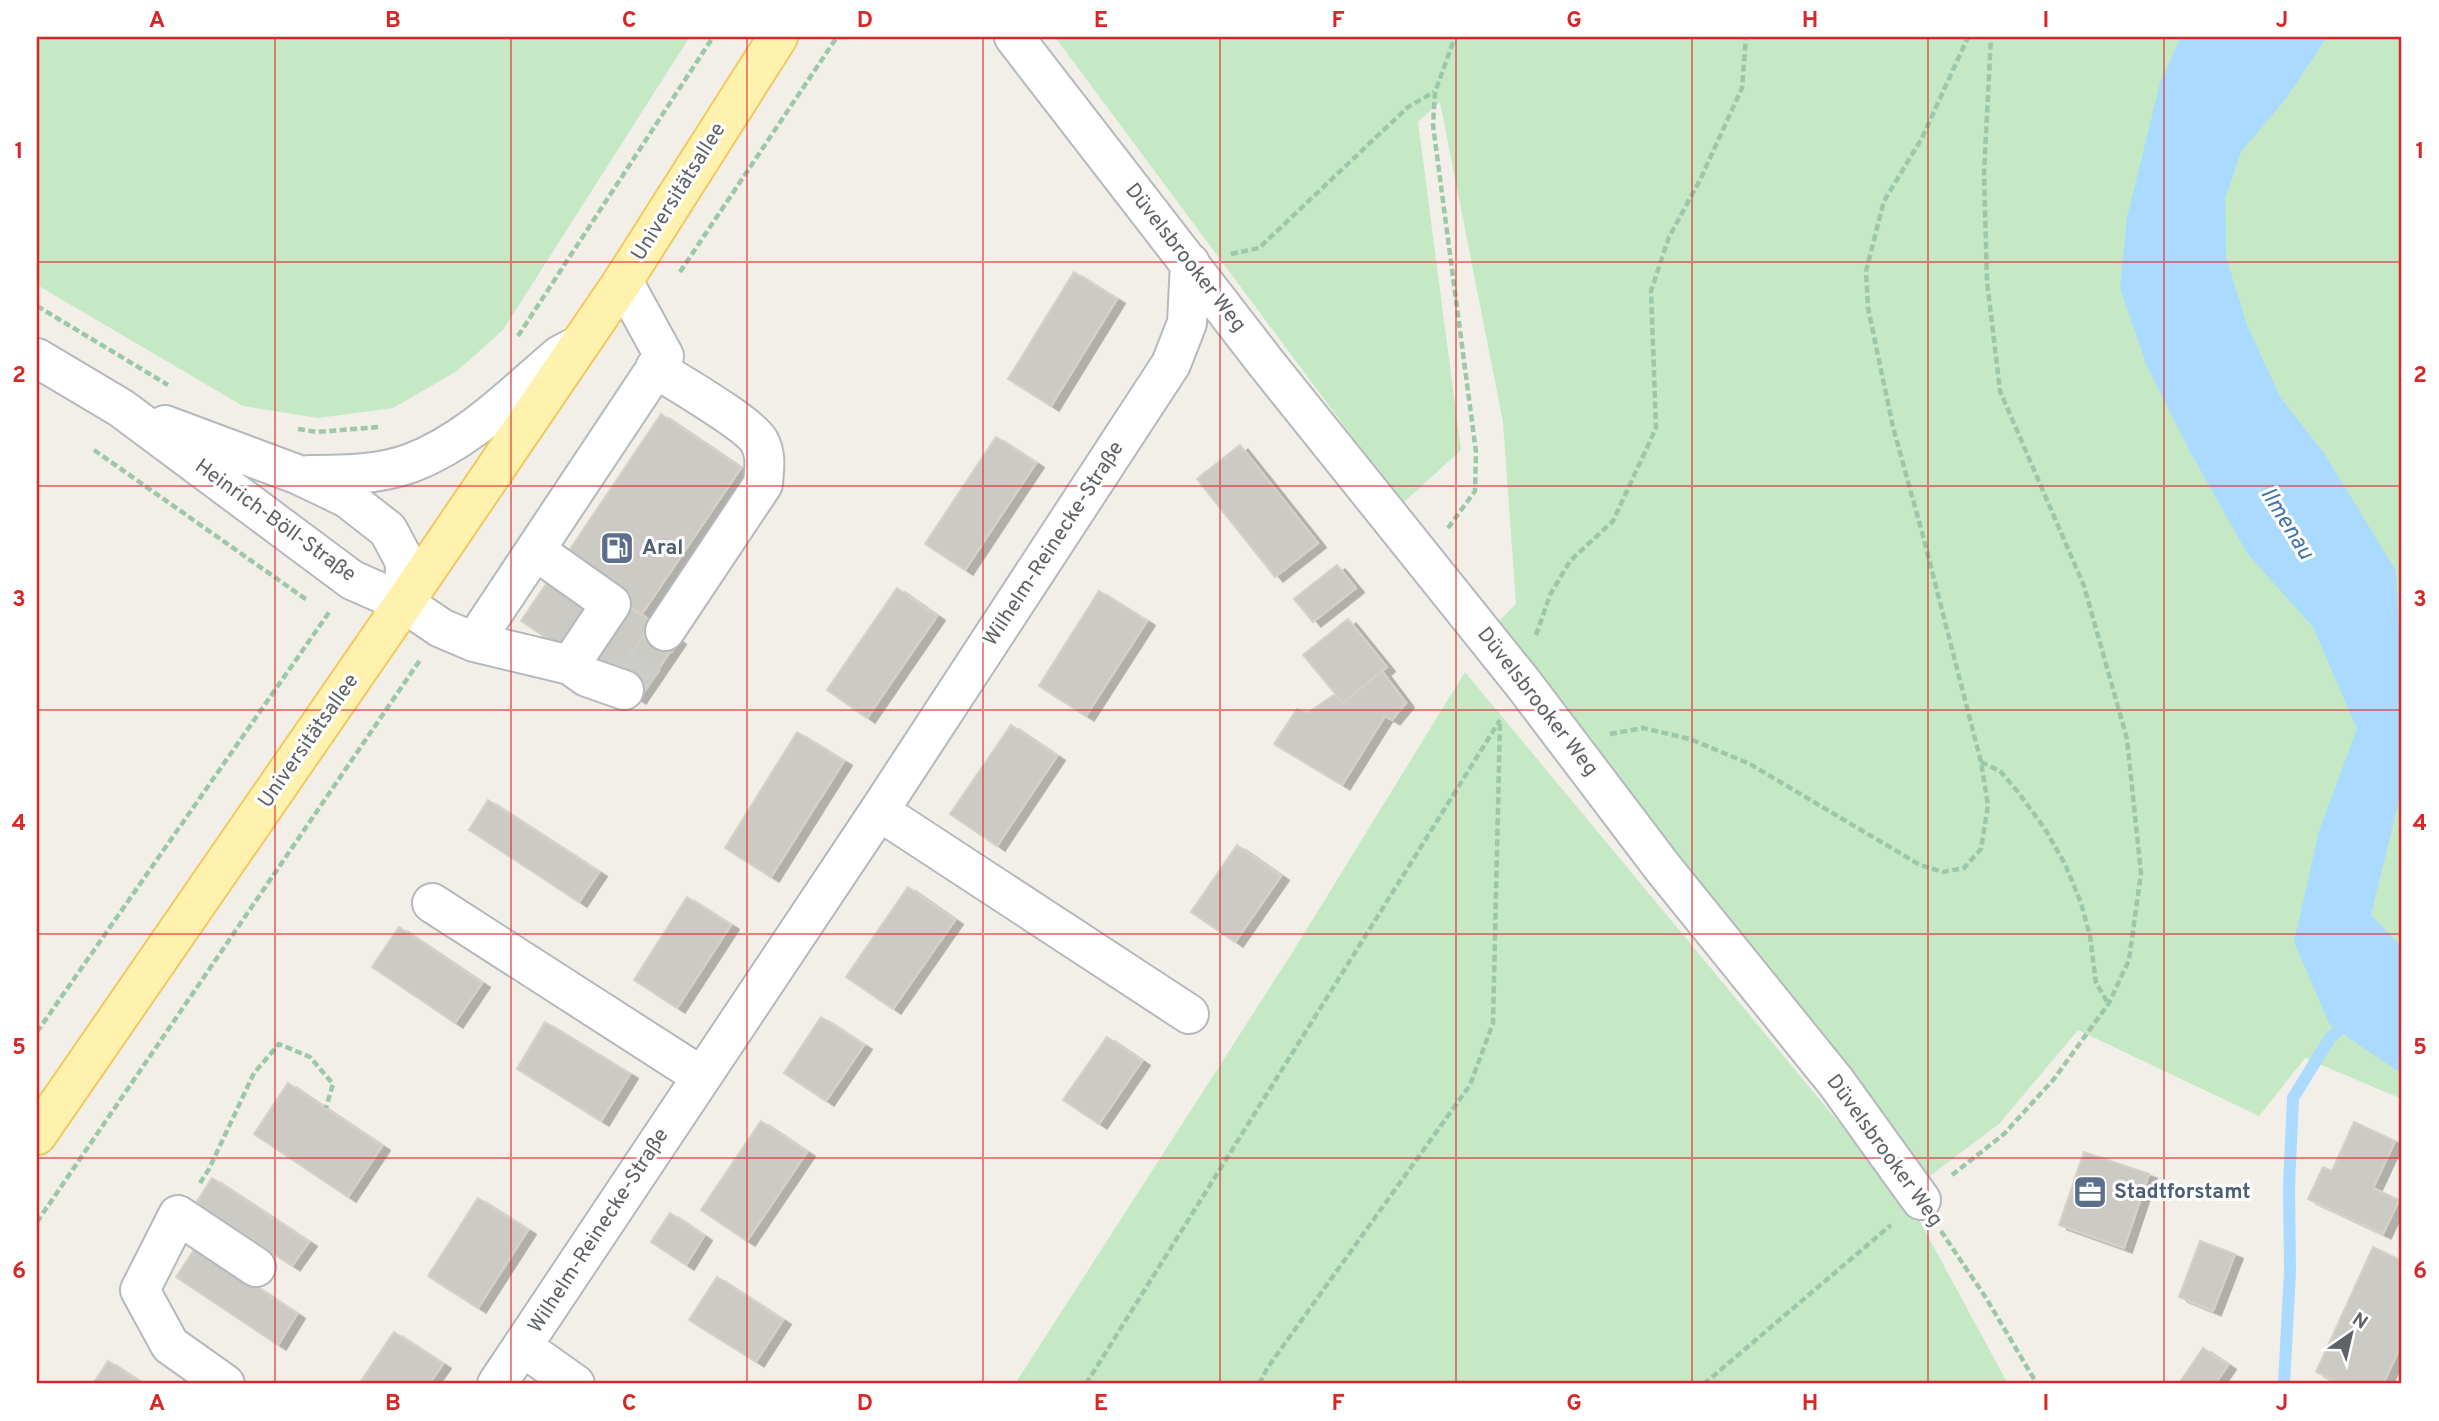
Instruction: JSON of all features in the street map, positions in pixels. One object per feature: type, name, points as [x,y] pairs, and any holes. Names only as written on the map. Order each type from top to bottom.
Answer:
[{"type":"main road","name":"Universitätsallee","points":[[37,1135],[579,345],[778,37]]},
{"type":"street","name":"Düvelsbrooker Weg","points":[[1014,37],[1266,363],[1522,682],[1663,868],[1836,1082],[1921,1200]]},
{"type":"street","name":"Wilhelm-Reinecke-Straße","points":[[497,1384],[879,811],[1171,364],[1187,323],[1190,263]]},
{"type":"street","points":[[458,635],[536,551],[664,356],[622,281]]},
{"type":"street","name":"Universitätsallee","points":[[299,475],[360,475],[410,463],[461,438],[560,355],[579,345]]},
{"type":"street","name":"Heinrich-Böll-Straße","points":[[37,358],[121,408],[352,580],[404,603],[405,562],[388,530],[346,498],[299,475],[121,408]]},
{"type":"street","points":[[655,368],[743,426],[758,440],[766,459],[763,484],[665,631]]},
{"type":"street","points":[[536,551],[611,604],[570,665]]},
{"type":"street","points":[[404,603],[458,635],[570,665],[587,677],[624,690]]},
{"type":"street","points":[[879,811],[1189,1014]]},
{"type":"street","points":[[432,903],[701,1076]]},
{"type":"street","points":[[225,1384],[170,1345],[140,1290],[178,1215],[256,1267]]},
{"type":"street","points":[[523,1347],[575,1384]]},
{"type":"path","points":[[515,340],[713,37]]},
{"type":"path","points":[[1418,552],[1448,528],[1475,491],[1476,452],[1433,125],[1435,92],[1455,37]]},
{"type":"path","points":[[1086,1384],[1500,721],[1522,682],[1539,622],[1550,595],[1570,561],[1613,521],[1656,428],[1651,291],[1669,237],[1700,180],[1742,88],[1746,37]]},
{"type":"path","points":[[1575,751],[1607,735],[1643,728],[1690,739],[1750,764],[1920,865],[1942,872],[1964,868],[1981,849],[1988,805],[1981,762],[1893,427],[1868,308],[1866,271],[1884,201],[1922,138],[1968,37]]},
{"type":"path","points":[[1704,1384],[2004,1133],[2054,1079],[2109,1003],[2129,960],[2141,873],[2127,739],[2084,586],[2000,391],[1987,281],[1984,173],[1991,37]]},
{"type":"path","points":[[1190,263],[1259,248],[1408,107],[1435,92]]},
{"type":"path","points":[[37,306],[178,389]]},
{"type":"path","points":[[290,428],[317,432],[384,427]]},
{"type":"path","points":[[37,1032],[327,615],[94,450]]},
{"type":"path","points":[[37,1222],[458,635]]},
{"type":"path","points":[[1259,1384],[1268,1367],[1469,1085],[1493,1023],[1500,721]]},
{"type":"path","points":[[1981,762],[2000,771],[2018,792],[2045,829],[2065,864],[2081,903],[2090,936],[2096,983],[2109,1003]]},
{"type":"path","points":[[178,1215],[209,1169],[254,1073],[279,1044],[310,1056],[333,1084],[326,1108]]},
{"type":"path","name":"Düvelsbrooker Weg","points":[[1921,1200],[1986,1298],[2037,1384]]},
{"type":"green space","points":[[37,37],[689,38],[503,330],[457,371],[393,408],[318,418],[243,406],[37,285]]},
{"type":"green space","points":[[1055,37],[2402,37],[2402,1099],[2305,1058],[2259,1116],[2078,1030],[1999,1124],[1927,1178],[1497,623],[1516,604],[1503,422],[1440,102],[1418,122],[1461,450],[1402,504]]},
{"type":"green space","points":[[1465,672],[1918,1218],[2008,1384],[1015,1384],[1294,950]]},
{"type":"water","name":"Ilmenau","points":[[2181,37],[2327,37],[2285,100],[2241,152],[2225,198],[2226,257],[2247,325],[2280,397],[2324,453],[2396,571],[2402,688],[2402,788],[2371,915],[2402,947],[2402,1074],[2330,1025],[2294,942],[2319,831],[2357,729],[2313,627],[2247,553],[2192,455],[2146,364],[2120,288],[2127,218],[2160,83]]},
{"type":"building","points":[[1074,272],[1117,299],[1051,406],[1008,379]]},
{"type":"building","points":[[661,414],[741,468],[641,615],[562,561]]},
{"type":"building","points":[[996,437],[1036,463],[965,570],[925,544]]},
{"type":"building","points":[[1240,445],[1318,543],[1275,577],[1197,479]]},
{"type":"building","points":[[562,561],[653,622],[612,682],[521,621]]},
{"type":"building","points":[[1337,565],[1356,588],[1313,622],[1294,599]]},
{"type":"building","points":[[897,588],[937,616],[867,718],[827,690]]},
{"type":"building","points":[[1099,591],[1147,621],[1086,716],[1039,686]]},
{"type":"building","points":[[1348,619],[1387,667],[1343,703],[1303,655]]},
{"type":"building","points":[[653,622],[678,640],[638,699],[612,682]]},
{"type":"building","points":[[1382,671],[1406,703],[1392,720],[1385,716],[1342,785],[1274,744],[1297,709],[1307,713],[1335,694],[1343,703]]},
{"type":"building","points":[[1011,725],[1057,756],[997,846],[950,814]]},
{"type":"building","points":[[797,732],[844,761],[771,877],[725,848]]},
{"type":"building","points":[[488,800],[599,872],[579,902],[469,830]]},
{"type":"building","points":[[1237,845],[1281,876],[1235,942],[1191,912]]},
{"type":"building","points":[[908,887],[955,920],[893,1009],[846,977]]},
{"type":"building","points":[[687,897],[731,925],[677,1008],[634,980]]},
{"type":"building","points":[[399,927],[482,983],[455,1023],[372,967]]},
{"type":"building","points":[[821,1017],[864,1045],[826,1101],[784,1073]]},
{"type":"building","points":[[545,1022],[630,1074],[601,1121],[517,1069]]},
{"type":"building","points":[[1107,1037],[1142,1061],[1099,1124],[1063,1100]]},
{"type":"building","points":[[288,1083],[382,1146],[348,1197],[254,1134]]},
{"type":"building","points":[[761,1121],[807,1152],[747,1241],[701,1210]]},
{"type":"building","points":[[2354,1122],[2395,1141],[2373,1188],[2399,1200],[2383,1234],[2308,1199],[2323,1167],[2332,1171]]},
{"type":"building","points":[[2084,1152],[2149,1174],[2124,1248],[2059,1225]]},
{"type":"building","points":[[212,1178],[309,1242],[292,1266],[196,1203]]},
{"type":"building","points":[[478,1198],[528,1230],[478,1308],[428,1276]]},
{"type":"building","points":[[670,1213],[704,1236],[686,1265],[651,1242]]},
{"type":"building","points":[[2200,1241],[2235,1254],[2213,1311],[2179,1297]]},
{"type":"building","points":[[196,1247],[297,1314],[278,1345],[176,1277]]},
{"type":"building","points":[[2373,1247],[2402,1261],[2402,1343],[2383,1384],[2343,1384],[2316,1372]]},
{"type":"building","points":[[717,1277],[783,1320],[756,1362],[689,1320]]},
{"type":"building","points":[[394,1332],[443,1364],[429,1384],[359,1384]]},
{"type":"building","points":[[2203,1348],[2228,1365],[2215,1384],[2180,1382]]},
{"type":"building","points":[[108,1361],[143,1384],[93,1384]]},
{"type":"waterway","points":[[2284,1384],[2290,1271],[2289,1186],[2293,1098],[2330,1038],[2351,1020]]},
{"type":"tunnel","points":[[624,690],[665,631]]},
{"type":"place","name":"Aral","points":[[617,548]]},
{"type":"place","name":"Stadtforstamt","points":[[2090,1192]]}]
